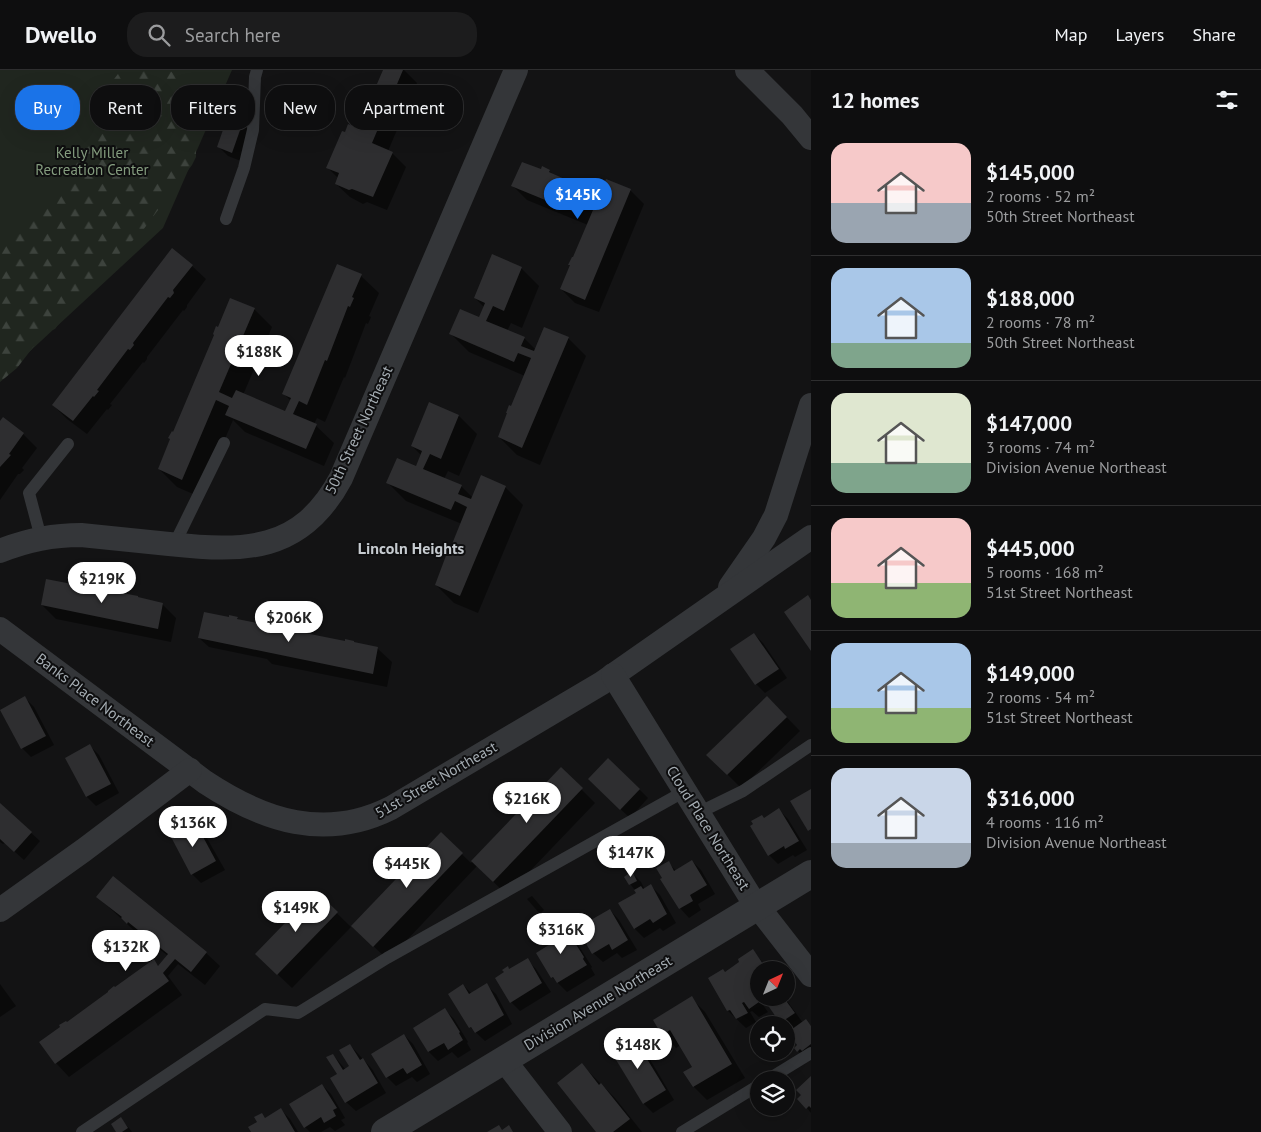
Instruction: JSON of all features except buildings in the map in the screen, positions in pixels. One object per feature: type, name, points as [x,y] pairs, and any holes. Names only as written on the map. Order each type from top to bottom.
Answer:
[{"type":"street","name":"50th Street Northeast","points":[[0,551],[41,538],[81,535],[174,545],[226,549],[241,548],[264,544],[286,535],[300,527],[318,511],[329,498],[341,478],[516,70]]},
{"type":"street","points":[[746,70],[792,115],[811,138]]},
{"type":"street","points":[[700,614],[728,588],[741,572],[770,527],[783,495],[811,405]]},
{"type":"street","name":"51st Street Northeast","points":[[190,770],[213,787],[236,800],[277,818],[296,823],[318,825],[350,823],[371,817],[391,808],[613,675],[811,537]]},
{"type":"street","name":"Banks Place Northeast","points":[[0,629],[190,770]]},
{"type":"street","name":"Cloud Place Northeast","points":[[613,675],[751,898],[811,975]]},
{"type":"street","points":[[0,910],[84,850],[190,770]]},
{"type":"street","name":"Division Avenue Northeast","points":[[385,1132],[811,874]]},
{"type":"street","points":[[504,1060],[560,1132]]},
{"type":"lane","points":[[226,219],[244,168],[253,130],[255,77],[257,70]]},
{"type":"lane","points":[[41,538],[29,493],[68,444]]},
{"type":"lane","points":[[174,545],[224,444]]},
{"type":"lane","points":[[698,813],[743,791],[811,745]]},
{"type":"lane","points":[[82,1132],[266,1010],[298,1013],[387,958],[685,791]]},
{"type":"lane","points":[[782,1071],[811,1053]]},
{"type":"lane","points":[[682,1132],[750,1090]]},
{"type":"green space","name":"Kelly Miller Recreation Center","points":[[0,70],[232,70],[225,85],[171,85],[171,130],[206,130],[163,228],[0,379]]},
{"type":"green space","points":[[121,70],[170,70],[181,85],[171,85],[171,130],[193,130],[196,157],[143,230],[82,292],[55,329],[44,333],[17,368],[0,382],[0,241],[5,239],[14,227],[57,190],[67,179],[91,141],[106,130],[161,130],[161,85],[110,85]]},
{"type":"district","name":"Lincoln Heights","points":[[411,548]]}]
